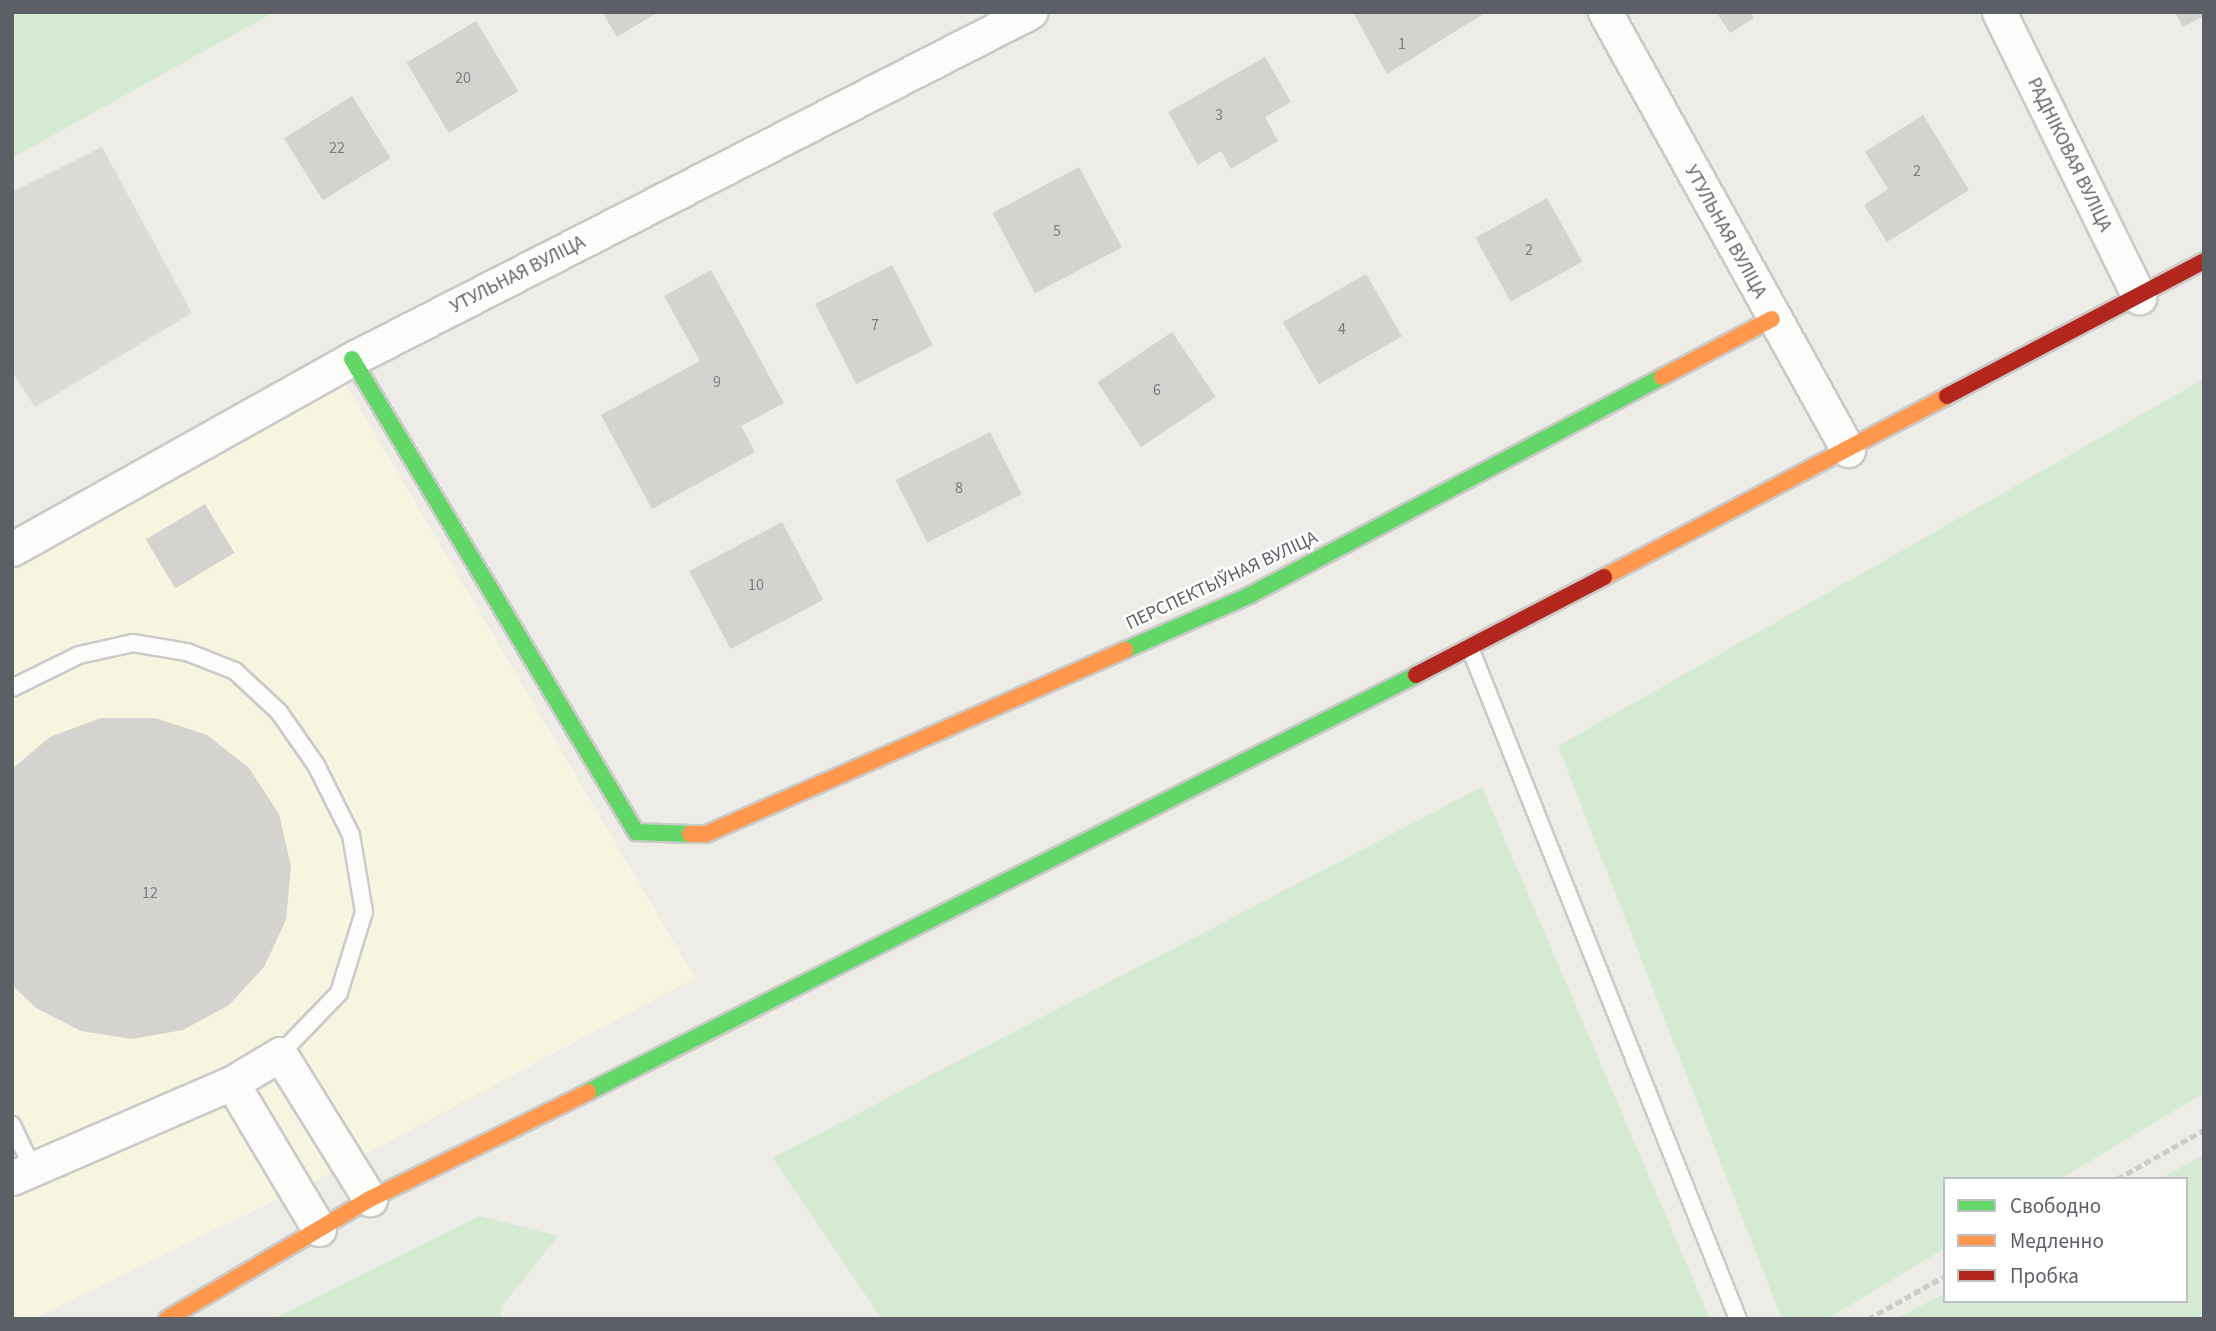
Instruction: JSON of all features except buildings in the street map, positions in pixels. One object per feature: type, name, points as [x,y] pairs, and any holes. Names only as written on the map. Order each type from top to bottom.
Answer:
[{"type":"street","name":"УТУЛЬНАЯ ВУЛІЦА","points":[[12,549],[352,359],[1030,12]]},
{"type":"street","name":"УТУЛЬНАЯ ВУЛІЦА","points":[[1605,12],[1772,319],[1848,450]]},
{"type":"street","name":"РАДНІКОВАЯ ВУЛІЦА","points":[[1999,12],[2139,297]]},
{"type":"street","points":[[167,1319],[187,1313],[370,1199],[528,1124],[653,1057],[1470,648],[2204,261]]},
{"type":"street","name":"ПЕРСПЕКТЫЎНАЯ ВУЛІЦА","points":[[352,359],[636,832],[706,834],[1250,595],[1772,319]]},
{"type":"street","points":[[23,1173],[232,1083],[280,1054],[370,1199]]},
{"type":"street","points":[[232,1083],[318,1229]]},
{"type":"lane","points":[[12,688],[79,655],[132,643],[187,652],[235,671],[279,712],[316,765],[351,835],[364,912],[338,993],[280,1054]]},
{"type":"lane","points":[[1470,648],[1738,1319]]},
{"type":"lane","points":[[12,1125],[23,1173]]},
{"type":"path","points":[[2122,1177],[2204,1130]]},
{"type":"path","points":[[1868,1319],[1943,1277]]},
{"type":"shaded area","points":[[102,147],[192,313],[35,407],[12,372],[12,192]]},
{"type":"shaded area","points":[[345,383],[695,978],[317,1180],[33,1319],[12,1319],[12,560]]},
{"type":"green space","points":[[12,12],[274,12],[12,158]]},
{"type":"green space","points":[[2204,379],[2204,1093],[2063,1177],[1943,1177],[1943,1249],[1827,1319],[1782,1319],[1558,746]]},
{"type":"green space","points":[[1482,787],[1710,1319],[882,1319],[773,1158]]},
{"type":"green space","points":[[2204,1155],[2204,1319],[1896,1319],[1943,1294],[1943,1303],[2188,1303],[2188,1177],[2164,1177]]},
{"type":"green space","points":[[480,1216],[558,1236],[502,1306],[500,1319],[273,1319]]},
{"type":"traffic: fast","points":[[352,359],[636,832],[690,834]]},
{"type":"traffic: fast","points":[[1125,650],[1250,595],[1662,377]]},
{"type":"traffic: fast","points":[[588,1092],[1416,675]]},
{"type":"traffic: slow","points":[[1662,377],[1772,319]]},
{"type":"traffic: slow","points":[[1604,577],[1947,396]]},
{"type":"traffic: slow","points":[[690,834],[706,834],[1125,650]]},
{"type":"traffic: slow","points":[[167,1319],[370,1199],[588,1092]]},
{"type":"traffic: jam","points":[[1947,396],[2204,261]]},
{"type":"traffic: jam","points":[[1416,675],[1604,577]]}]
